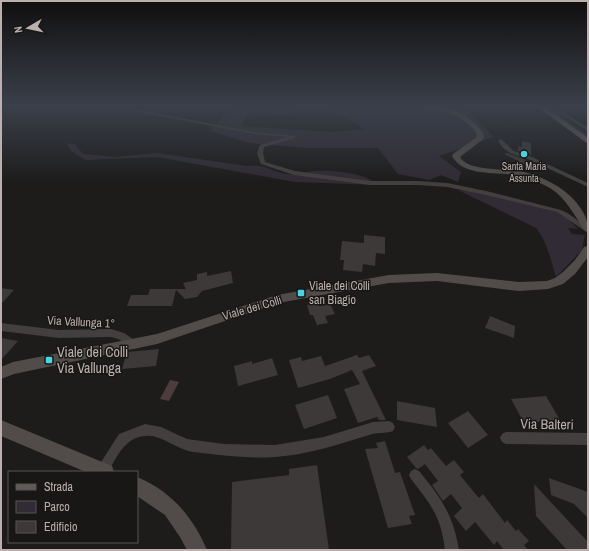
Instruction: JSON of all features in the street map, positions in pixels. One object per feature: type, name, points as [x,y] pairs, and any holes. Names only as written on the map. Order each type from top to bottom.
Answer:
[{"type":"main road","points":[[478,131],[481,136],[480,139],[456,156],[459,162],[470,167],[521,174],[553,187],[565,195],[588,230]]},
{"type":"main road","points":[[573,131],[588,142]]},
{"type":"main road","name":"Viale dei Colli","points":[[1,373],[13,368],[134,345],[157,339],[277,300],[389,279],[406,277],[445,277],[532,287],[548,285],[560,281],[570,272],[588,249]]},
{"type":"main road","points":[[1,428],[104,471]]},
{"type":"main road","points":[[138,487],[171,509],[187,530],[197,550]]},
{"type":"street","points":[[242,131],[293,137],[262,146],[260,153],[263,163],[284,171],[376,183],[436,184],[486,193],[559,211],[569,216],[578,226],[588,230]]},
{"type":"street","points":[[501,142],[512,152],[530,158],[588,185]]},
{"type":"street","name":"Via Vallunga 1°","points":[[1,327],[59,334],[111,333],[122,336],[134,345]]},
{"type":"street","points":[[104,471],[124,438],[145,430],[161,433],[186,444],[224,450],[275,451],[324,443],[373,428],[389,427]]},
{"type":"street","name":"Via Balteri","points":[[506,438],[588,439]]},
{"type":"street","points":[[415,475],[441,508],[447,520],[452,550]]},
{"type":"green space","points":[[210,131],[488,131],[494,137],[439,156],[461,172],[458,182],[441,175],[429,180],[398,174],[378,148],[308,148],[249,143]]},
{"type":"green space","points":[[576,131],[582,131],[588,135],[588,140]]},
{"type":"green space","points":[[67,143],[75,144],[83,154],[116,157],[157,153],[247,166],[253,165],[289,174],[314,171],[331,171],[365,177],[379,185],[295,182],[157,157],[85,160],[71,151]]},
{"type":"green space","points":[[458,190],[480,192],[562,213],[578,229],[568,228],[572,234],[585,235],[582,250],[556,277],[546,245],[536,228]]},
{"type":"shaded area","points":[[170,380],[179,382],[169,401],[160,399]]},
{"type":"building","points":[[522,141],[531,143],[531,155],[516,150],[519,149],[518,146],[522,147]]},
{"type":"building","points":[[507,153],[529,161],[527,165],[516,163],[516,160],[504,154]]},
{"type":"building","points":[[364,235],[385,237],[385,254],[376,253],[375,266],[363,264],[362,272],[343,270],[344,260],[340,260],[342,241],[364,243]]},
{"type":"building","points":[[231,271],[233,283],[202,291],[197,297],[185,299],[176,290],[172,306],[127,306],[131,295],[148,295],[150,289],[186,289],[183,283],[197,280],[197,274],[207,272],[207,276]]},
{"type":"building","points":[[1,288],[14,290],[1,304]]},
{"type":"building","points":[[318,303],[319,306],[330,304],[335,314],[325,316],[328,323],[317,325],[313,315],[310,315],[307,305]]},
{"type":"building","points":[[490,316],[515,326],[514,338],[485,328]]},
{"type":"building","points":[[1,338],[18,341],[1,360]]},
{"type":"building","points":[[159,349],[156,366],[122,369],[127,352]]},
{"type":"building","points":[[357,355],[359,358],[369,355],[376,366],[362,371],[386,420],[379,420],[377,417],[358,423],[344,389],[360,384],[352,370],[330,379],[298,388],[289,360],[301,357],[302,361],[321,356],[325,366]]},
{"type":"building","points":[[272,358],[278,375],[238,386],[234,366],[252,361],[252,364]]},
{"type":"building","points":[[328,395],[337,418],[304,429],[295,405]]},
{"type":"building","points":[[546,396],[560,420],[524,423],[511,399]]},
{"type":"building","points":[[397,401],[435,408],[437,427],[397,420]]},
{"type":"building","points":[[468,411],[488,435],[468,448],[448,423]]},
{"type":"building","points":[[385,441],[395,473],[400,472],[415,515],[409,516],[412,524],[388,528],[365,449],[378,448],[376,443]]},
{"type":"building","points":[[424,445],[428,450],[431,448],[446,466],[454,460],[464,472],[460,475],[479,498],[483,494],[505,523],[507,520],[516,531],[518,529],[529,541],[524,545],[528,550],[504,550],[497,541],[494,545],[475,522],[466,531],[454,516],[462,508],[451,494],[443,501],[432,485],[438,481],[425,464],[418,469],[407,457]]},
{"type":"building","points":[[317,465],[329,550],[231,550],[232,482],[289,475],[289,469]]},
{"type":"building","points":[[549,478],[588,492],[588,518],[574,504],[551,495]]},
{"type":"building","points":[[534,484],[588,542],[588,550],[567,550],[536,516]]},
{"type":"place","name":"Santa Maria Assunta","points":[[524,154]]},
{"type":"place","name":"Viale dei Colli san Biagio","points":[[301,293]]},
{"type":"place","name":"Viale dei Colli Via Vallunga","points":[[49,360]]}]
